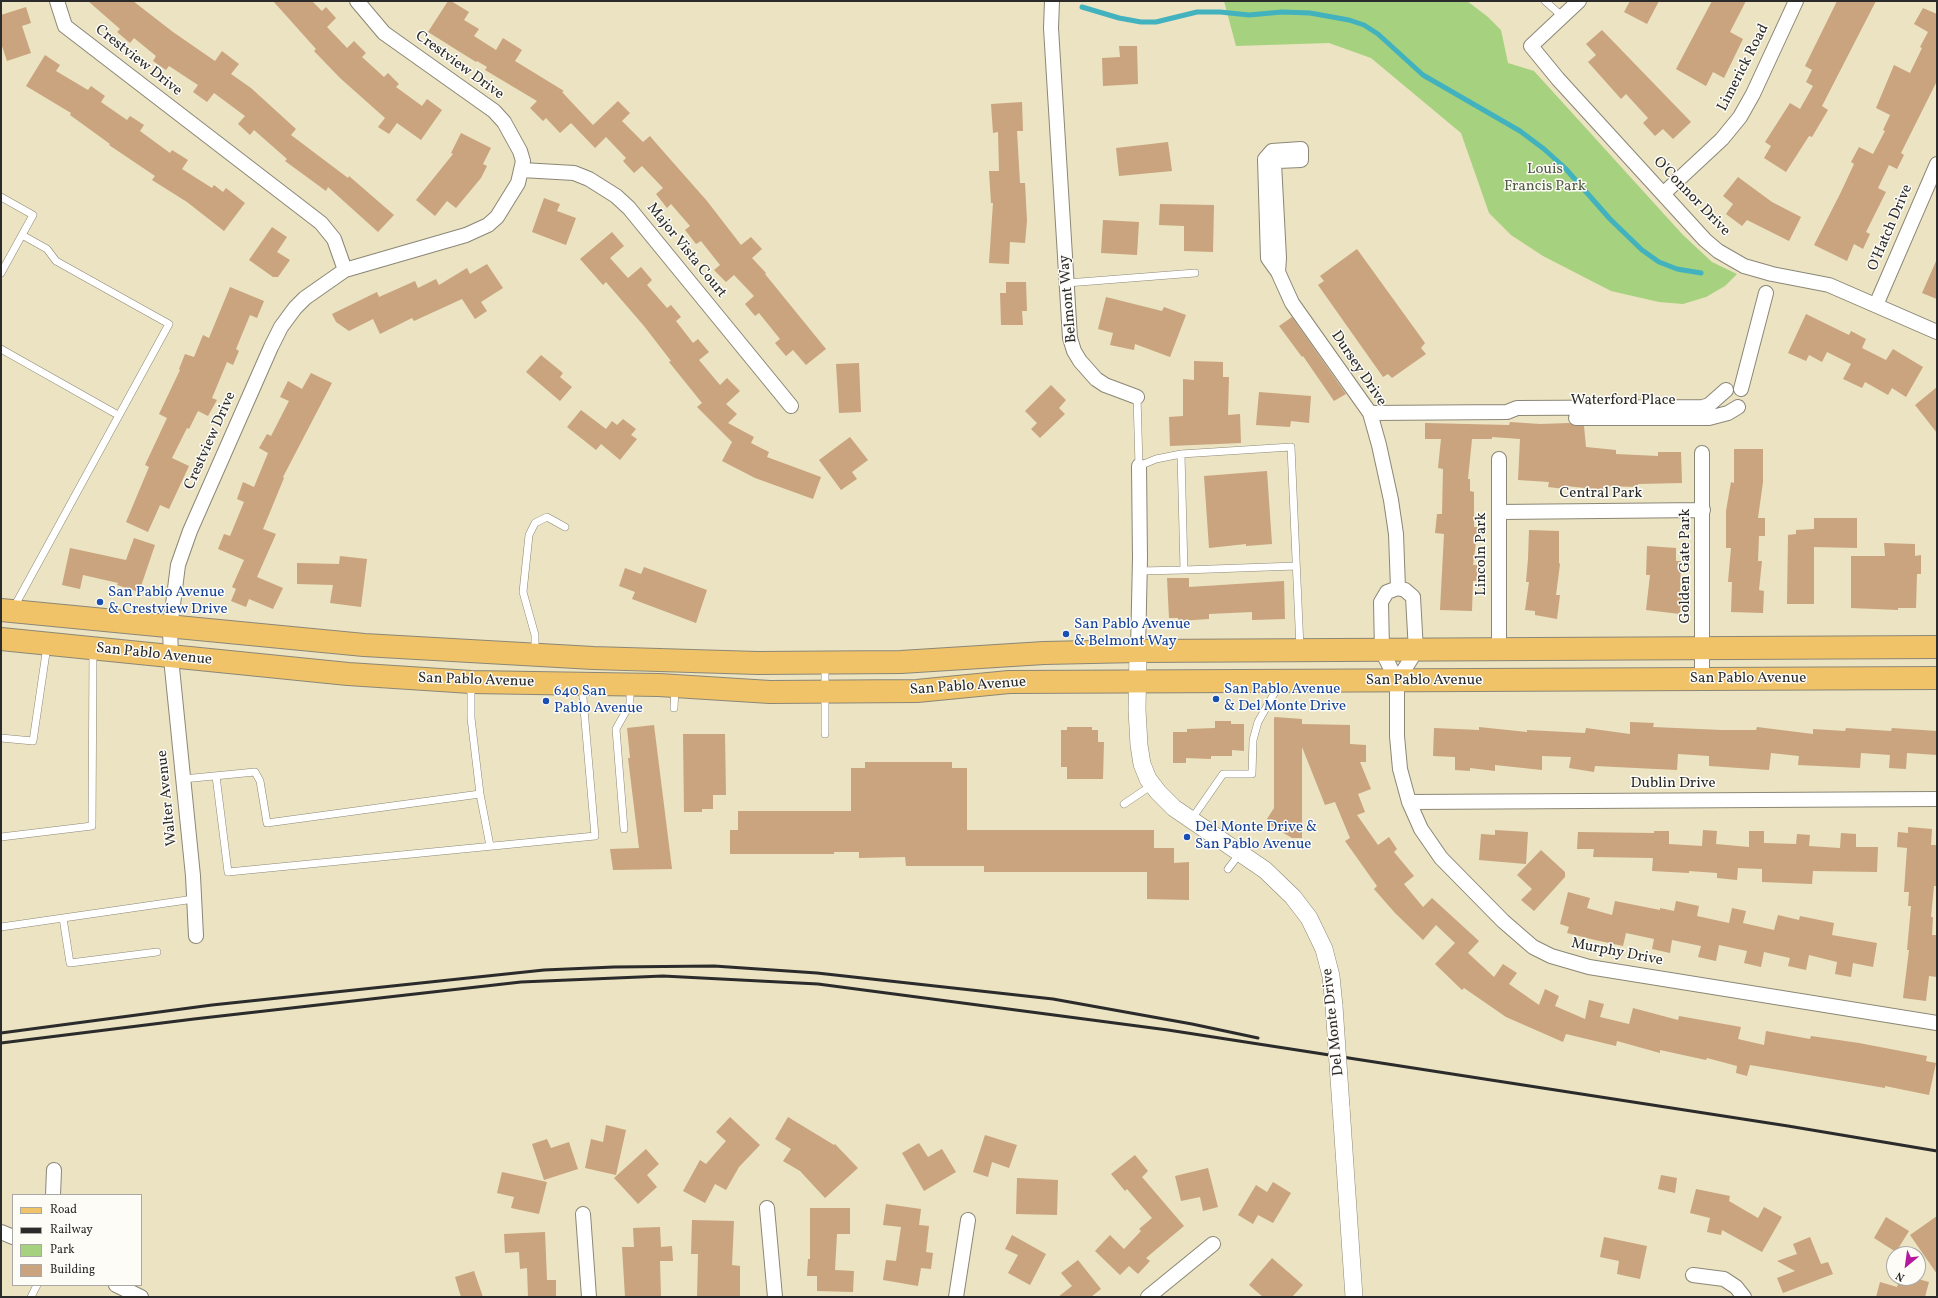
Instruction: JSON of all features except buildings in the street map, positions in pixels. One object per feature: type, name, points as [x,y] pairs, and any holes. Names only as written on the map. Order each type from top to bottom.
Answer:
[{"type":"main road","name":"San Pablo Avenue","points":[[6,611],[170,628],[364,645],[660,661],[825,663],[907,662],[1030,654],[1138,651],[1382,651],[1937,647]]},
{"type":"main road","name":"San Pablo Avenue","points":[[1,639],[172,658],[348,674],[471,682],[675,686],[747,692],[917,691],[1010,682],[1138,683],[1937,678]]},
{"type":"street","name":"Crestview Drive","points":[[57,1],[65,26],[321,223],[334,239],[346,270]]},
{"type":"street","name":"Crestview Drive","points":[[172,658],[170,628],[175,577],[182,553],[281,327],[295,308],[315,290],[346,270],[466,235],[488,225],[497,217],[518,183],[522,170],[523,161],[520,151],[504,122],[499,116],[384,33],[357,1]]},
{"type":"street","name":"Belmont Way","points":[[1052,1],[1051,28],[1070,338],[1074,351],[1080,361],[1105,385],[1137,397]]},
{"type":"street","points":[[1563,17],[1578,1]]},
{"type":"street","name":"Limerick Road","points":[[1663,194],[1722,139],[1740,117],[1753,94],[1796,1]]},
{"type":"street","name":"O'Connor Drive","points":[[1563,17],[1532,46],[1558,78],[1663,194],[1705,240],[1718,251],[1744,266],[1772,274],[1829,285],[1937,332]]},
{"type":"street","name":"Dursey Drive","points":[[1278,272],[1279,258],[1274,165],[1278,161],[1301,160],[1301,149],[1272,151],[1265,159],[1268,258],[1278,272],[1292,303],[1370,413],[1379,445],[1391,500],[1396,534],[1398,588]]},
{"type":"street","name":"O'Hatch Drive","points":[[1876,305],[1937,164]]},
{"type":"street","name":"Major Vista Court","points":[[522,170],[574,173],[596,183],[616,196],[629,208],[791,406]]},
{"type":"street","points":[[1742,389],[1733,386],[1726,390],[1724,395],[1726,403],[1733,408],[1738,407],[1745,400],[1745,395],[1742,389],[1766,293]]},
{"type":"street","name":"Waterford Place","points":[[1370,413],[1507,412],[1517,408],[1703,407],[1709,405],[1726,390]]},
{"type":"street","name":"Waterford Place","points":[[1507,412],[1516,418],[1708,418],[1728,413],[1738,407]]},
{"type":"street","name":"Golden Gate Park","points":[[1702,453],[1702,679]]},
{"type":"street","name":"Lincoln Park","points":[[1499,459],[1499,650]]},
{"type":"street","name":"Belmont Way","points":[[1138,683],[1140,571],[1139,466]]},
{"type":"street","name":"Central Park","points":[[1499,512],[1703,510]]},
{"type":"street","points":[[1398,588],[1405,590],[1413,597],[1416,650],[1397,681],[1382,651],[1381,602],[1387,592],[1398,588]]},
{"type":"street","name":"Walter Avenue","points":[[172,658],[196,936]]},
{"type":"street","name":"Murphy Drive","points":[[1397,681],[1397,736],[1400,769],[1408,802],[1421,829],[1450,867],[1518,935],[1533,947],[1551,956],[1589,968],[1937,1023]]},
{"type":"street","name":"Del Monte Drive","points":[[1138,683],[1137,718],[1140,750],[1145,772],[1152,785],[1169,803],[1191,820],[1240,853],[1282,885],[1309,918],[1321,942],[1328,962],[1334,1006],[1354,1297]]},
{"type":"street","name":"Dublin Drive","points":[[1408,802],[1937,799]]},
{"type":"street","points":[[54,1170],[54,1194]]},
{"type":"street","points":[[767,1208],[775,1297]]},
{"type":"street","points":[[583,1214],[589,1297]]},
{"type":"street","points":[[956,1297],[968,1220]]},
{"type":"street","points":[[1,1232],[12,1237]]},
{"type":"street","points":[[1148,1297],[1213,1244]]},
{"type":"street","points":[[1693,1275],[1724,1279],[1736,1287],[1744,1297]]},
{"type":"street","points":[[118,1286],[141,1297]]},
{"type":"lane","points":[[1545,1],[1563,17]]},
{"type":"lane","points":[[1,196],[33,215],[1,273]]},
{"type":"lane","points":[[6,611],[169,324],[56,261],[47,249],[22,235]]},
{"type":"lane","points":[[1067,283],[1195,272]]},
{"type":"lane","points":[[1,349],[118,415]]},
{"type":"lane","name":"Belmont Way","points":[[1137,397],[1139,466]]},
{"type":"lane","points":[[1139,466],[1156,459],[1181,454],[1291,447],[1301,650]]},
{"type":"lane","points":[[1181,454],[1184,570]]},
{"type":"lane","points":[[535,655],[535,636],[523,592],[529,535],[535,523],[547,517],[565,527]]},
{"type":"lane","points":[[1140,571],[1296,566]]},
{"type":"lane","points":[[1,738],[33,740],[47,644]]},
{"type":"lane","points":[[1,837],[92,826],[93,649]]},
{"type":"lane","points":[[825,663],[825,734]]},
{"type":"lane","points":[[471,682],[471,718],[480,794],[490,846]]},
{"type":"lane","points":[[1191,820],[1223,774],[1252,774],[1253,740],[1258,722],[1281,682]]},
{"type":"lane","points":[[216,776],[228,872],[595,836],[582,684]]},
{"type":"lane","points":[[624,829],[616,729],[630,704],[630,685]]},
{"type":"lane","points":[[674,708],[675,686]]},
{"type":"lane","points":[[183,779],[255,772],[260,781],[266,823],[480,794]]},
{"type":"lane","points":[[1124,804],[1152,785]]},
{"type":"lane","points":[[1228,869],[1240,853]]},
{"type":"lane","points":[[1,927],[194,899]]},
{"type":"lane","points":[[63,918],[70,963],[157,952]]},
{"type":"lane","points":[[31,1297],[36,1286]]},
{"type":"green space","name":"Louis Francis Park","points":[[1224,1],[1467,1],[1488,17],[1501,30],[1508,63],[1534,71],[1683,235],[1712,262],[1737,274],[1725,286],[1706,297],[1683,304],[1659,302],[1611,291],[1543,256],[1511,235],[1489,213],[1461,133],[1371,58],[1329,43],[1236,46]]},
{"type":"waterway","points":[[1082,7],[1119,18],[1141,22],[1156,22],[1197,12],[1220,12],[1249,15],[1282,12],[1310,13],[1349,20],[1364,25],[1378,34],[1423,75],[1520,131],[1544,149],[1565,168],[1610,219],[1642,250],[1659,262],[1677,269],[1701,273]]},
{"type":"railway","points":[[1,1033],[212,1005],[544,970],[614,967],[714,966],[817,973],[1053,999],[1192,1024],[1258,1038]]},
{"type":"railway","points":[[1,1043],[194,1019],[521,982],[663,976],[818,984],[1168,1030],[1788,1126],[1937,1151]]},
{"type":"place","name":"San Pablo Avenue & Crestview Drive","points":[[100,602]]},
{"type":"place","name":"San Pablo Avenue & Belmont Way","points":[[1066,634]]},
{"type":"place","name":"San Pablo Avenue & Del Monte Drive","points":[[1216,699]]},
{"type":"place","name":"640 San Pablo Avenue","points":[[546,701]]},
{"type":"place","name":"Del Monte Drive & San Pablo Avenue","points":[[1187,837]]}]
